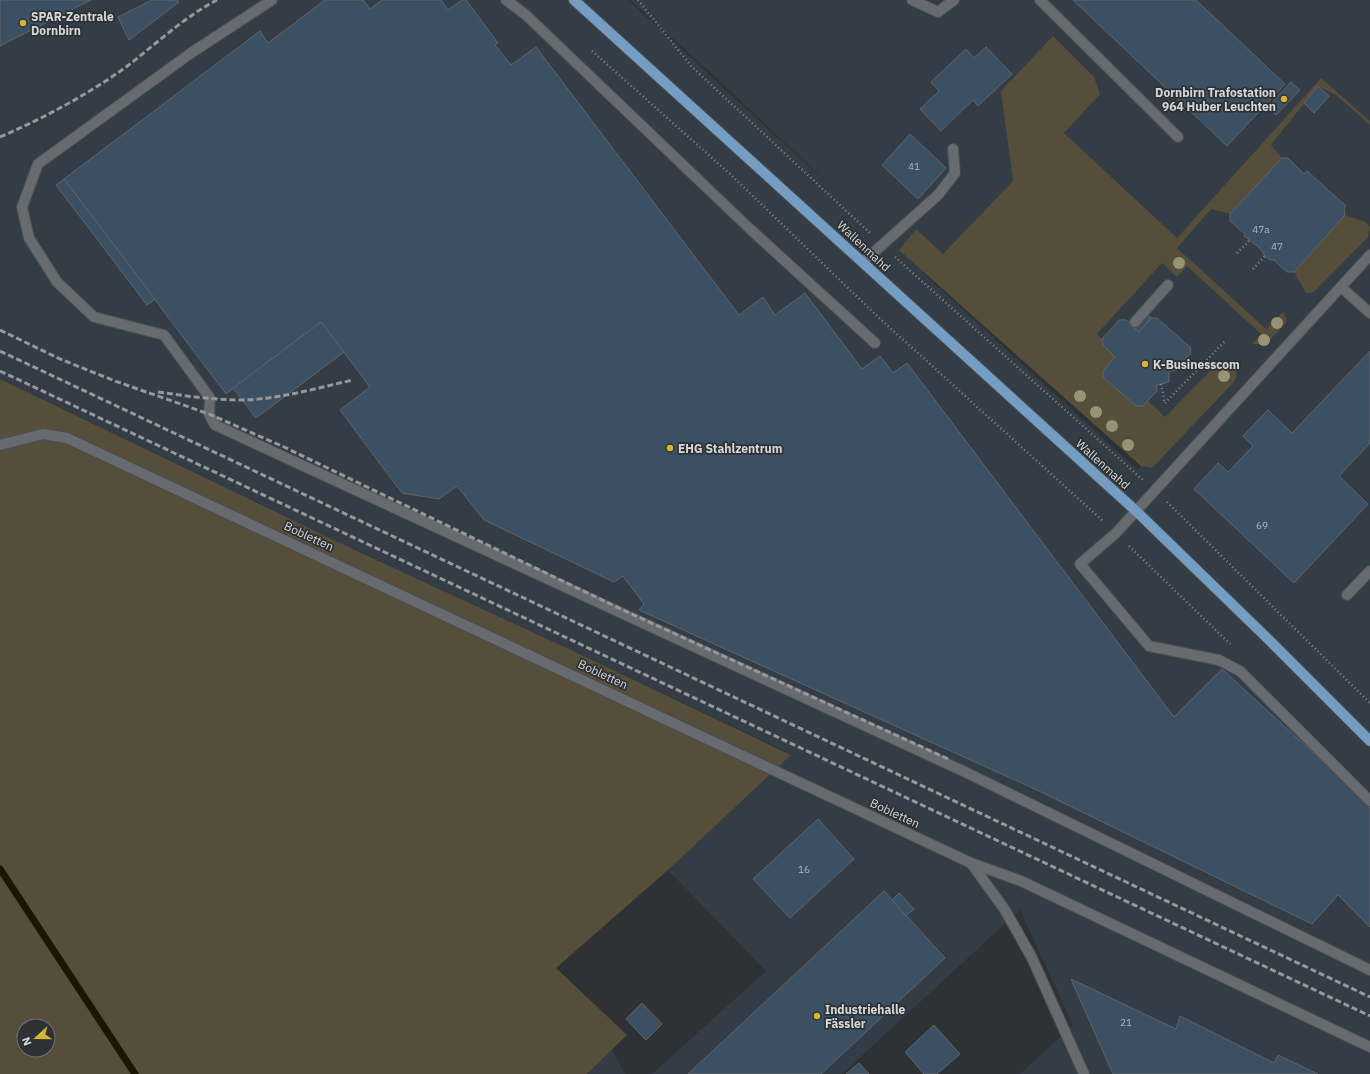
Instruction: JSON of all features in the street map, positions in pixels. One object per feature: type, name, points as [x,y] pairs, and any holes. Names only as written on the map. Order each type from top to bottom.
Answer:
[{"type":"main road","name":"Wallenmahd","points":[[574,0],[1136,511],[1272,642],[1370,741]]},
{"type":"street","points":[[272,0],[191,53],[38,164],[22,208],[29,238],[57,282],[94,317],[164,335],[210,398],[209,414],[214,425],[963,771],[1370,970]]},
{"type":"street","points":[[506,0],[526,15],[750,229],[875,343]]},
{"type":"street","points":[[912,0],[938,12],[954,0]]},
{"type":"street","points":[[1040,0],[1178,137]]},
{"type":"street","points":[[863,262],[938,195],[955,173],[953,149]]},
{"type":"street","points":[[1370,255],[1116,533],[1080,564],[1149,646],[1219,660],[1240,671],[1370,801]]},
{"type":"street","points":[[1135,322],[1168,285]]},
{"type":"street","points":[[1341,287],[1370,313]]},
{"type":"street","name":"Bobletten","points":[[0,445],[43,434],[68,438],[972,863],[1005,910],[1032,958],[1084,1074]]},
{"type":"street","points":[[1347,595],[1370,571]]},
{"type":"street","points":[[972,863],[1021,881],[1370,1047]]},
{"type":"path","points":[[588,47],[730,174],[877,316],[1066,486]]},
{"type":"path","points":[[1237,253],[1249,241]]},
{"type":"path","points":[[1253,269],[1265,256]]},
{"type":"path","points":[[1161,384],[1165,403],[1226,340]]},
{"type":"path","points":[[1180,513],[1370,703]]},
{"type":"shaded area","points":[[0,0],[628,0],[853,207],[711,73],[630,0],[1370,0],[1370,1074],[1020,1074],[1073,1025],[1020,910],[842,1074],[652,1074],[766,971],[668,870],[791,754],[357,551],[0,379]],"holes":[[[922,271],[1141,466],[1138,470]]]},
{"type":"shaded area","points":[[1053,36],[1094,77],[1100,94],[1064,133],[1177,238],[1321,78],[1370,121],[1370,125],[1336,95],[1318,86],[1271,145],[1282,158],[1230,214],[1211,209],[1177,248],[1266,329],[1283,312],[1287,319],[1286,323],[1266,344],[1252,344],[1261,334],[1187,266],[1177,277],[1162,263],[1097,334],[1102,339],[1103,345],[1115,357],[1103,371],[1103,377],[1136,406],[1143,406],[1148,401],[1165,417],[1216,365],[1226,362],[1230,363],[1235,369],[1236,377],[1234,382],[1152,468],[1141,466],[899,250],[916,229],[943,254],[1013,181],[1001,91]]},
{"type":"shaded area","points":[[1345,215],[1365,222],[1370,227],[1368,237],[1314,292],[1306,293],[1294,272]]},
{"type":"shaded area","points":[[0,379],[357,551],[569,649],[791,755],[668,870],[556,968],[627,1035],[587,1074],[0,1074]]},
{"type":"shaded area","points":[[612,1050],[625,1074],[587,1074]]},
{"type":"building","name":"SPAR-Zentrale Dornbirn","points":[[0,0],[91,0],[0,46]]},
{"type":"building","points":[[152,0],[177,0],[179,2],[129,40],[118,17]]},
{"type":"building","name":"EHG Stahlzentrum","points":[[325,0],[363,0],[370,9],[382,0],[441,0],[448,10],[462,0],[466,0],[498,43],[495,45],[511,65],[536,47],[739,315],[763,297],[775,315],[805,293],[862,369],[880,356],[893,373],[907,363],[1174,717],[1222,669],[1370,805],[1370,927],[1338,895],[1312,924],[1039,791],[639,610],[644,604],[623,576],[614,582],[484,520],[457,486],[439,499],[402,493],[340,410],[370,387],[321,322],[226,394],[64,179],[260,31],[268,43]]},
{"type":"building","points":[[1073,0],[1196,0],[1285,84],[1227,146]]},
{"type":"building","points":[[986,47],[1012,74],[978,106],[973,100],[941,131],[920,109],[939,91],[931,82],[966,49],[974,58]]},
{"type":"building","name":"Dornbirn Trafostation 964 Huber Leuchten","points":[[1291,82],[1300,90],[1276,115],[1268,107]]},
{"type":"building","points":[[1318,86],[1329,96],[1314,113],[1304,103]]},
{"type":"building","points":[[910,134],[946,168],[918,199],[882,165]]},
{"type":"building","points":[[1282,158],[1288,158],[1304,174],[1307,171],[1346,206],[1344,209],[1345,215],[1294,272],[1287,272],[1274,260],[1270,260],[1265,256],[1260,248],[1244,236],[1245,234],[1230,221],[1230,214]]},
{"type":"building","points":[[64,179],[155,299],[147,305],[56,185]]},
{"type":"building","points":[[1146,313],[1151,318],[1139,332],[1134,327]]},
{"type":"building","name":"K-Businesscom","points":[[1151,318],[1157,318],[1190,347],[1191,353],[1175,371],[1169,371],[1169,382],[1157,385],[1157,391],[1143,406],[1136,406],[1103,377],[1103,371],[1115,357],[1103,345],[1102,339],[1119,320],[1126,320],[1139,332]]},
{"type":"building","points":[[321,322],[344,352],[256,418],[233,388]]},
{"type":"building","points":[[1370,351],[1370,443],[1339,476],[1368,504],[1294,583],[1194,489],[1218,463],[1228,472],[1253,446],[1243,436],[1268,410],[1292,433]]},
{"type":"building","points":[[818,819],[854,859],[790,918],[753,879]]},
{"type":"building","name":"Industriehalle Fässler","points":[[884,891],[945,958],[821,1074],[688,1074]]},
{"type":"building","points":[[899,893],[914,909],[906,916],[892,900]]},
{"type":"building","points":[[1071,979],[1176,1029],[1180,1016],[1274,1063],[1278,1055],[1318,1074],[1113,1074]]},
{"type":"building","points":[[642,1003],[662,1024],[646,1040],[626,1019]]},
{"type":"building","points":[[934,1025],[960,1054],[937,1074],[924,1074],[905,1052]]},
{"type":"building","points":[[859,1063],[869,1074],[846,1074]]},
{"type":"waterway","points":[[0,869],[135,1074]]},
{"type":"railway","points":[[0,137],[49,114],[96,87],[126,67],[181,23],[217,0]]},
{"type":"railway","points":[[0,330],[60,359],[115,381],[209,414],[284,447],[625,611],[948,759]]},
{"type":"railway","points":[[0,351],[1370,997]]},
{"type":"railway","points":[[0,371],[1370,1016]]},
{"type":"railway","points":[[158,392],[243,400],[271,398],[353,380]]},
{"type":"place","name":"SPAR-Zentrale Dornbirn","points":[[23,23]]},
{"type":"place","name":"Dornbirn Trafostation 964 Huber Leuchten","points":[[1284,99]]},
{"type":"place","name":"K-Businesscom","points":[[1145,364]]},
{"type":"place","name":"EHG Stahlzentrum","points":[[670,448]]},
{"type":"place","name":"Industriehalle Fässler","points":[[817,1016]]}]
